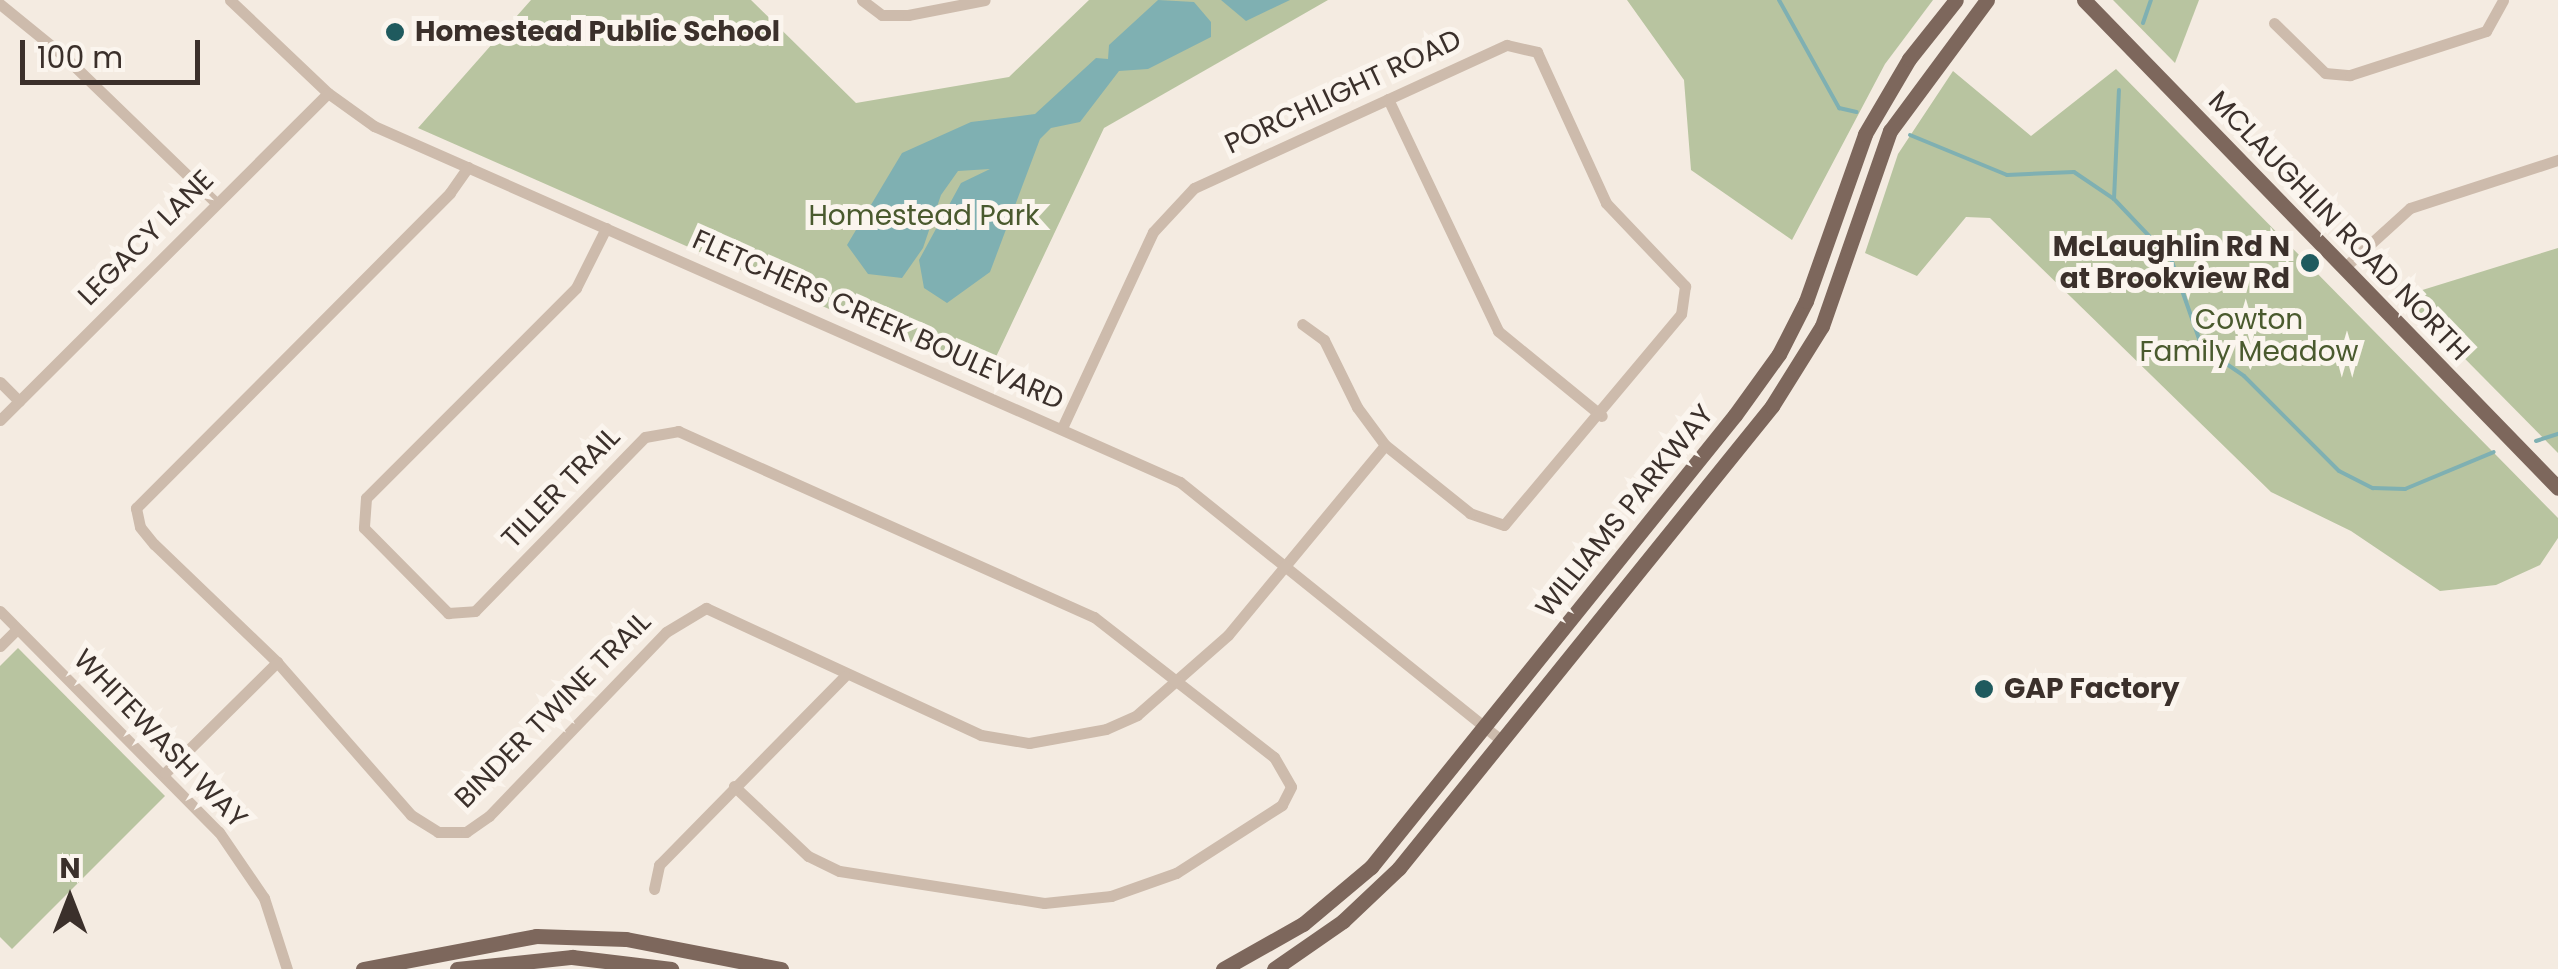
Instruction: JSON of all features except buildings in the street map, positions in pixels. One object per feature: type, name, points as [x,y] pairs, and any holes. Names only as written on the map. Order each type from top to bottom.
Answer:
[{"type":"main road","name":"WILLIAMS PARKWAY","points":[[1223,969],[1343,893],[1393,842],[1779,354],[1806,301],[1857,150],[1892,84],[1956,0]]},
{"type":"main road","name":"WILLIAMS PARKWAY","points":[[1274,969],[1371,898],[1794,376],[1822,326],[1878,154],[1914,92],[1987,0]]},
{"type":"main road","name":"MCLAUGHLIN ROAD NORTH","points":[[2084,0],[2558,488]]},
{"type":"main road","points":[[363,969],[536,936],[626,939],[782,969]]},
{"type":"main road","points":[[456,969],[572,957],[671,969]]},
{"type":"street","name":"FLETCHERS CREEK BOULEVARD","points":[[230,0],[328,93],[374,126],[1180,482],[1502,741]]},
{"type":"street","points":[[862,0],[882,15],[908,15],[984,0]]},
{"type":"street","points":[[2274,23],[2325,73],[2350,76],[2486,32],[2503,0]]},
{"type":"street","points":[[0,4],[65,56],[216,203]]},
{"type":"street","name":"PORCHLIGHT ROAD","points":[[1062,428],[1137,264],[1170,210],[1194,188],[1507,45],[1537,52],[1606,203],[1685,286],[1681,314],[1602,416],[1504,525],[1488,525],[1470,514],[1386,445]]},
{"type":"street","name":"LEGACY LANE","points":[[0,420],[328,93]]},
{"type":"street","points":[[1388,99],[1498,330],[1602,416]]},
{"type":"street","points":[[2346,266],[2410,208],[2558,160]]},
{"type":"street","name":"BINDER TWINE TRAIL","points":[[468,167],[450,193],[136,508],[140,526],[154,544],[277,662],[411,816],[438,832],[466,832],[490,816],[692,611],[706,608],[845,676],[981,735],[1029,743],[1106,730],[1138,715],[1179,683],[1287,568],[1386,445]]},
{"type":"street","name":"TILLER TRAIL","points":[[606,228],[576,288],[366,498],[364,528],[448,613],[476,611],[645,437],[678,431],[1094,616],[1274,757],[1291,787],[1282,805],[1228,844],[1176,873],[1111,896],[1012,900],[839,870],[808,856],[734,786]]},
{"type":"street","points":[[1302,324],[1324,340],[1356,406],[1386,445]]},
{"type":"street","points":[[0,382],[19,401]]},
{"type":"street","name":"WHITEWASH WAY","points":[[0,611],[166,773],[250,870],[287,969]]},
{"type":"street","points":[[0,646],[17,629]]},
{"type":"street","points":[[166,773],[277,662]]},
{"type":"street","points":[[654,889],[659,865],[845,676]]},
{"type":"green space","name":"Homestead Park","points":[[531,0],[751,0],[856,103],[1009,77],[1089,0],[1328,0],[1104,128],[986,378],[418,128]]},
{"type":"green space","points":[[1627,0],[1933,0],[1885,64],[1792,240],[1691,170],[1684,80]]},
{"type":"green space","points":[[2113,0],[2199,0],[2175,63]]},
{"type":"green space","name":"Cowton Family Meadow","points":[[2116,69],[2558,518],[2558,538],[2540,565],[2496,585],[2440,591],[2351,531],[2271,492],[1990,218],[1966,217],[1917,276],[1865,253],[1898,154],[1953,71],[2031,136]]},
{"type":"green space","points":[[2558,248],[2558,453],[2403,296]]},
{"type":"green space","points":[[18,648],[165,796],[12,949],[0,937],[0,666]]},
{"type":"water","points":[[1158,0],[1194,2],[1211,22],[1211,37],[1148,69],[1119,71],[1080,122],[1051,128],[1040,139],[990,272],[947,303],[924,288],[919,260],[961,183],[990,169],[958,171],[941,195],[923,248],[902,278],[868,274],[847,245],[902,153],[971,122],[1035,114],[1096,58],[1108,59],[1109,45]]},
{"type":"water","points":[[1221,0],[1290,0],[1246,21]]},
{"type":"waterway","points":[[1779,0],[1839,108],[1857,112]]},
{"type":"waterway","points":[[2143,23],[2151,0]]},
{"type":"waterway","points":[[2114,199],[2119,90]]},
{"type":"waterway","points":[[1910,135],[2007,175],[2074,172],[2114,199],[2171,259],[2202,347],[2244,376],[2339,471],[2373,488],[2405,489],[2494,452]]},
{"type":"waterway","points":[[2536,441],[2558,434]]},
{"type":"place","name":"Homestead Public School","points":[[395,32]]},
{"type":"place","name":"McLaughlin Rd N at Brookview Rd","points":[[2310,263]]},
{"type":"place","name":"GAP Factory","points":[[1984,689]]}]
